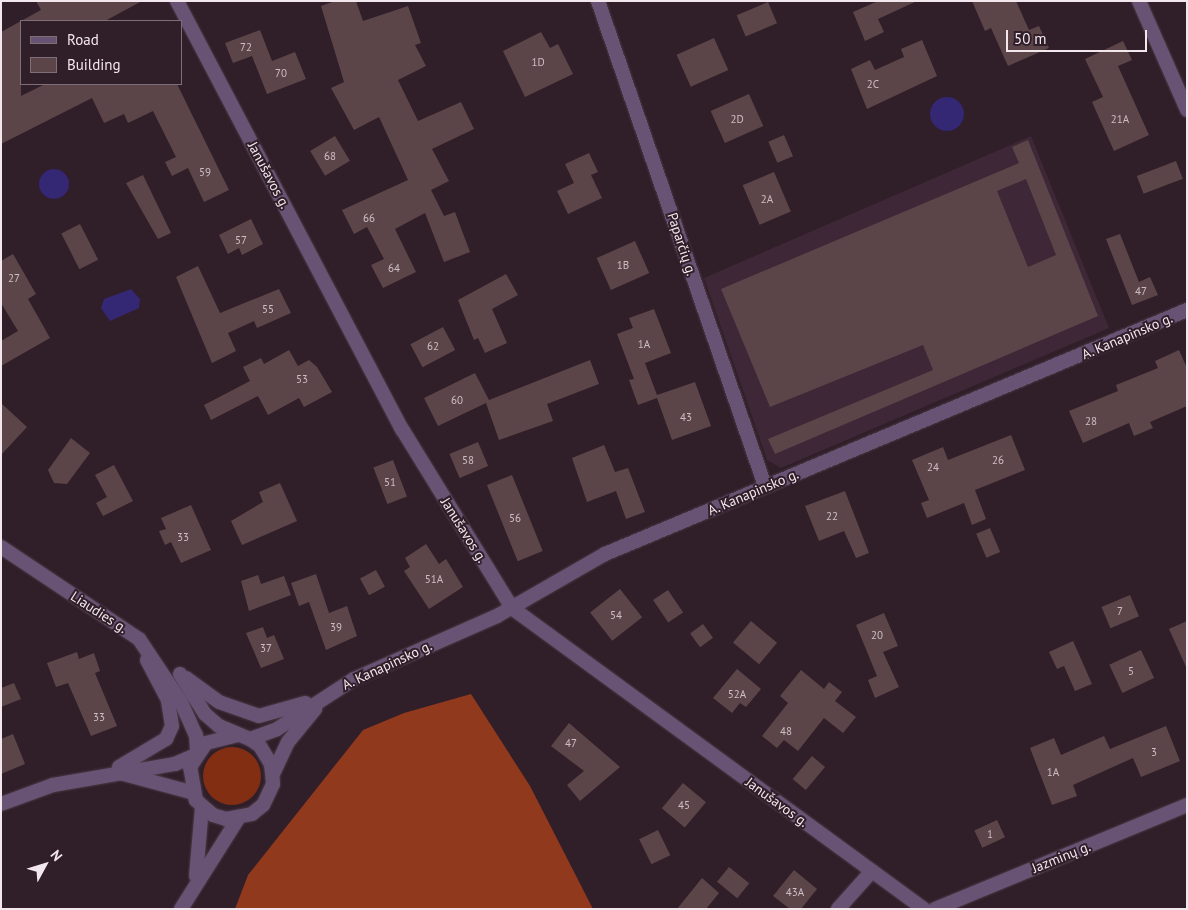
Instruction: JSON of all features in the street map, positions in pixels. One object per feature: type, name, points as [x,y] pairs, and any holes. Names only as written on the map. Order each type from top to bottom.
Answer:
[{"type":"street","name":"Janušavos g.","points":[[177,1],[402,429],[512,608],[924,909]]},
{"type":"street","name":"Paparčių g.","points":[[598,1],[765,486]]},
{"type":"street","points":[[1139,1],[1187,110]]},
{"type":"street","name":"A. Kanapinsko g.","points":[[329,693],[512,608],[605,554],[1187,310]]},
{"type":"street","name":"Liaudies g.","points":[[1,547],[139,639],[181,702],[196,735],[196,753]]},
{"type":"street","points":[[139,639],[180,674],[219,702],[259,716],[329,693]]},
{"type":"street","points":[[112,771],[166,739],[172,726],[168,700],[139,639]]},
{"type":"street","points":[[180,674],[205,714],[244,737],[268,756],[274,774]]},
{"type":"street","points":[[1,804],[112,771],[175,764],[196,753],[215,738],[244,737],[277,729],[329,693]]},
{"type":"street","points":[[181,909],[196,879],[238,819],[262,805],[288,742],[329,693]]},
{"type":"street","points":[[196,753],[189,780],[191,792],[202,808],[213,815],[238,819]]},
{"type":"street","points":[[112,771],[191,792]]},
{"type":"street","name":"Jazminų g.","points":[[934,909],[1187,805]]},
{"type":"street","points":[[196,879],[202,808]]},
{"type":"street","points":[[838,909],[872,870]]},
{"type":"shaded area","points":[[947,97],[954,98],[959,102],[963,107],[963,121],[959,126],[954,130],[947,131],[940,130],[935,126],[931,121],[930,114],[931,107],[935,102],[940,98]]},
{"type":"shaded area","points":[[1031,136],[1109,328],[781,468],[767,460],[704,278]]},
{"type":"shaded area","points":[[54,169],[65,173],[69,184],[65,195],[54,199],[43,195],[39,184],[43,173]]},
{"type":"shaded area","points":[[131,289],[140,299],[139,308],[110,321],[101,308],[104,299]]},
{"type":"shaded area","points":[[471,694],[530,786],[593,909],[235,909],[248,875],[363,730],[404,713]]},
{"type":"shaded area","points":[[226,747],[238,747],[253,755],[261,770],[261,782],[253,797],[238,805],[226,805],[211,797],[203,782],[203,770],[211,755]]},
{"type":"building","points":[[36,1],[142,1],[107,20],[23,20],[41,10]]},
{"type":"building","points":[[335,1],[356,1],[363,21],[408,6],[421,43],[415,45],[426,66],[398,80],[418,121],[461,102],[474,129],[432,149],[449,181],[431,190],[444,216],[455,212],[470,252],[444,262],[425,213],[395,229],[416,272],[383,288],[371,265],[384,259],[367,227],[354,234],[342,210],[408,180],[379,117],[354,130],[331,88],[344,82],[321,6]]},
{"type":"building","points":[[878,1],[917,1],[878,19],[884,32],[865,41],[853,12]]},
{"type":"building","points":[[972,1],[1016,1],[1029,30],[1039,26],[1049,48],[1008,66],[991,28],[985,31]]},
{"type":"building","points":[[768,2],[777,23],[746,36],[737,15]]},
{"type":"building","points":[[20,22],[21,96],[43,85],[177,85],[229,190],[204,202],[188,168],[172,176],[165,162],[176,157],[153,111],[128,123],[124,114],[104,123],[92,98],[1,144],[1,32]]},
{"type":"building","points":[[260,30],[272,61],[295,52],[306,79],[267,94],[252,56],[233,63],[225,43]]},
{"type":"building","points":[[541,32],[550,48],[558,44],[573,74],[525,97],[503,51]]},
{"type":"building","points":[[714,38],[728,70],[691,87],[677,55]]},
{"type":"building","points":[[922,40],[937,76],[867,109],[851,69],[870,60],[875,70],[904,57],[901,49]]},
{"type":"building","points":[[1123,41],[1132,60],[1118,66],[1149,135],[1114,151],[1092,102],[1103,97],[1085,59]]},
{"type":"building","points":[[749,94],[763,126],[725,143],[711,111]]},
{"type":"building","points":[[784,135],[793,156],[777,163],[768,142]]},
{"type":"building","points":[[335,136],[350,161],[325,176],[310,151]]},
{"type":"building","points":[[1028,140],[1098,316],[775,454],[768,439],[933,370],[923,345],[770,407],[721,289],[1019,163],[1012,147]],"holes":[[[1026,179],[1056,255],[1028,267],[997,191]]]},
{"type":"building","points":[[589,153],[598,172],[591,175],[602,198],[568,214],[557,191],[574,183],[565,164]]},
{"type":"building","points":[[1176,161],[1183,179],[1144,194],[1137,176]]},
{"type":"building","points":[[774,172],[791,212],[760,225],[743,185]]},
{"type":"building","points":[[143,175],[171,233],[158,239],[126,183]]},
{"type":"building","points":[[251,219],[263,244],[242,255],[239,248],[228,254],[219,235]]},
{"type":"building","points":[[80,224],[98,260],[79,269],[61,234]]},
{"type":"building","points":[[1120,234],[1139,282],[1150,277],[1158,295],[1132,305],[1106,239]]},
{"type":"building","points":[[635,241],[649,273],[611,290],[597,258]]},
{"type":"building","points":[[13,254],[36,294],[28,299],[50,338],[1,366],[1,341],[18,331],[1,303],[1,261]]},
{"type":"building","points":[[198,266],[220,313],[279,289],[291,313],[257,328],[254,321],[228,333],[236,351],[212,363],[176,277]]},
{"type":"building","points":[[506,274],[518,295],[492,309],[507,343],[485,353],[478,338],[474,340],[458,300]]},
{"type":"building","points":[[654,309],[671,353],[645,363],[657,395],[695,382],[711,426],[672,440],[657,398],[638,405],[629,380],[634,379],[617,334],[633,328],[629,318]]},
{"type":"building","points":[[443,327],[455,350],[423,367],[410,344]]},
{"type":"building","points":[[289,350],[298,366],[309,360],[317,367],[332,392],[304,407],[299,398],[268,415],[258,396],[211,420],[204,405],[250,381],[243,367],[261,358],[264,364]]},
{"type":"building","points":[[1179,350],[1187,368],[1187,406],[1150,422],[1153,428],[1134,436],[1129,423],[1083,443],[1069,411],[1118,391],[1116,385],[1158,368],[1155,361]]},
{"type":"building","points":[[590,360],[599,384],[547,404],[553,421],[499,440],[486,403],[438,426],[424,398],[475,373],[489,400]]},
{"type":"building","points":[[1,403],[27,427],[1,455]]},
{"type":"building","points":[[1011,435],[1025,470],[975,490],[986,519],[972,525],[964,503],[927,518],[921,503],[929,500],[912,460],[943,447],[948,460]]},
{"type":"building","points":[[71,438],[90,453],[67,484],[54,483],[48,470]]},
{"type":"building","points":[[478,442],[488,466],[460,478],[449,454]]},
{"type":"building","points":[[604,445],[615,472],[628,468],[645,512],[626,519],[616,491],[587,502],[572,458]]},
{"type":"building","points":[[393,460],[407,496],[387,504],[373,468]]},
{"type":"building","points":[[114,465],[133,501],[103,516],[96,503],[107,497],[95,475]]},
{"type":"building","points":[[512,475],[543,551],[518,561],[487,485]]},
{"type":"building","points":[[280,483],[297,521],[242,545],[231,521],[263,502],[259,492]]},
{"type":"building","points":[[845,491],[869,553],[856,558],[844,531],[819,541],[805,506]]},
{"type":"building","points":[[191,505],[211,550],[181,563],[171,542],[165,545],[159,531],[166,529],[161,518]]},
{"type":"building","points":[[990,528],[1000,552],[986,558],[976,534]]},
{"type":"building","points":[[426,544],[439,564],[446,559],[463,587],[429,609],[404,571],[410,567],[405,558]]},
{"type":"building","points":[[376,570],[385,587],[369,595],[360,578]]},
{"type":"building","points":[[316,574],[329,613],[347,606],[357,636],[326,650],[309,602],[299,606],[291,583]]},
{"type":"building","points":[[258,575],[261,584],[284,576],[291,595],[249,611],[241,581]]},
{"type":"building","points":[[620,589],[642,617],[612,641],[590,612]]},
{"type":"building","points":[[668,590],[683,612],[668,622],[653,600]]},
{"type":"building","points":[[1130,595],[1139,616],[1110,628],[1101,607]]},
{"type":"building","points":[[884,613],[898,646],[883,652],[899,687],[875,698],[868,680],[877,676],[856,625]]},
{"type":"building","points":[[751,621],[777,643],[759,664],[733,642]]},
{"type":"building","points":[[1187,621],[1187,669],[1169,629]]},
{"type":"building","points":[[703,624],[713,638],[700,647],[690,633]]},
{"type":"building","points":[[263,627],[267,638],[274,635],[284,659],[261,668],[246,633]]},
{"type":"building","points":[[1073,641],[1092,684],[1075,691],[1064,666],[1057,669],[1049,652]]},
{"type":"building","points":[[1141,650],[1154,678],[1122,693],[1109,665]]},
{"type":"building","points":[[77,652],[79,659],[94,653],[100,671],[95,673],[117,726],[91,736],[68,683],[56,687],[47,663]]},
{"type":"building","points":[[737,669],[761,689],[746,707],[740,703],[732,713],[713,698]]},
{"type":"building","points":[[801,670],[824,689],[829,682],[842,692],[835,701],[856,717],[843,733],[824,718],[798,751],[784,740],[777,748],[762,736],[788,703],[780,696]]},
{"type":"building","points":[[14,683],[21,699],[1,707],[1,688]]},
{"type":"building","points":[[569,723],[620,767],[580,801],[567,785],[584,771],[551,746]]},
{"type":"building","points":[[1166,726],[1180,761],[1141,777],[1133,758],[1073,785],[1077,796],[1052,805],[1030,748],[1054,738],[1061,755],[1104,736],[1110,749]]},
{"type":"building","points":[[13,734],[25,764],[1,774],[1,739]]},
{"type":"building","points":[[812,756],[825,767],[806,790],[793,779]]},
{"type":"building","points":[[683,783],[706,802],[685,828],[662,808]]},
{"type":"building","points":[[997,820],[1005,837],[982,848],[974,831]]},
{"type":"building","points":[[658,830],[670,855],[651,864],[639,839]]},
{"type":"building","points":[[729,867],[749,883],[737,898],[717,882]]},
{"type":"building","points":[[794,870],[817,889],[801,909],[790,909],[773,896]]},
{"type":"building","points":[[702,878],[719,893],[706,909],[677,909]]}]
